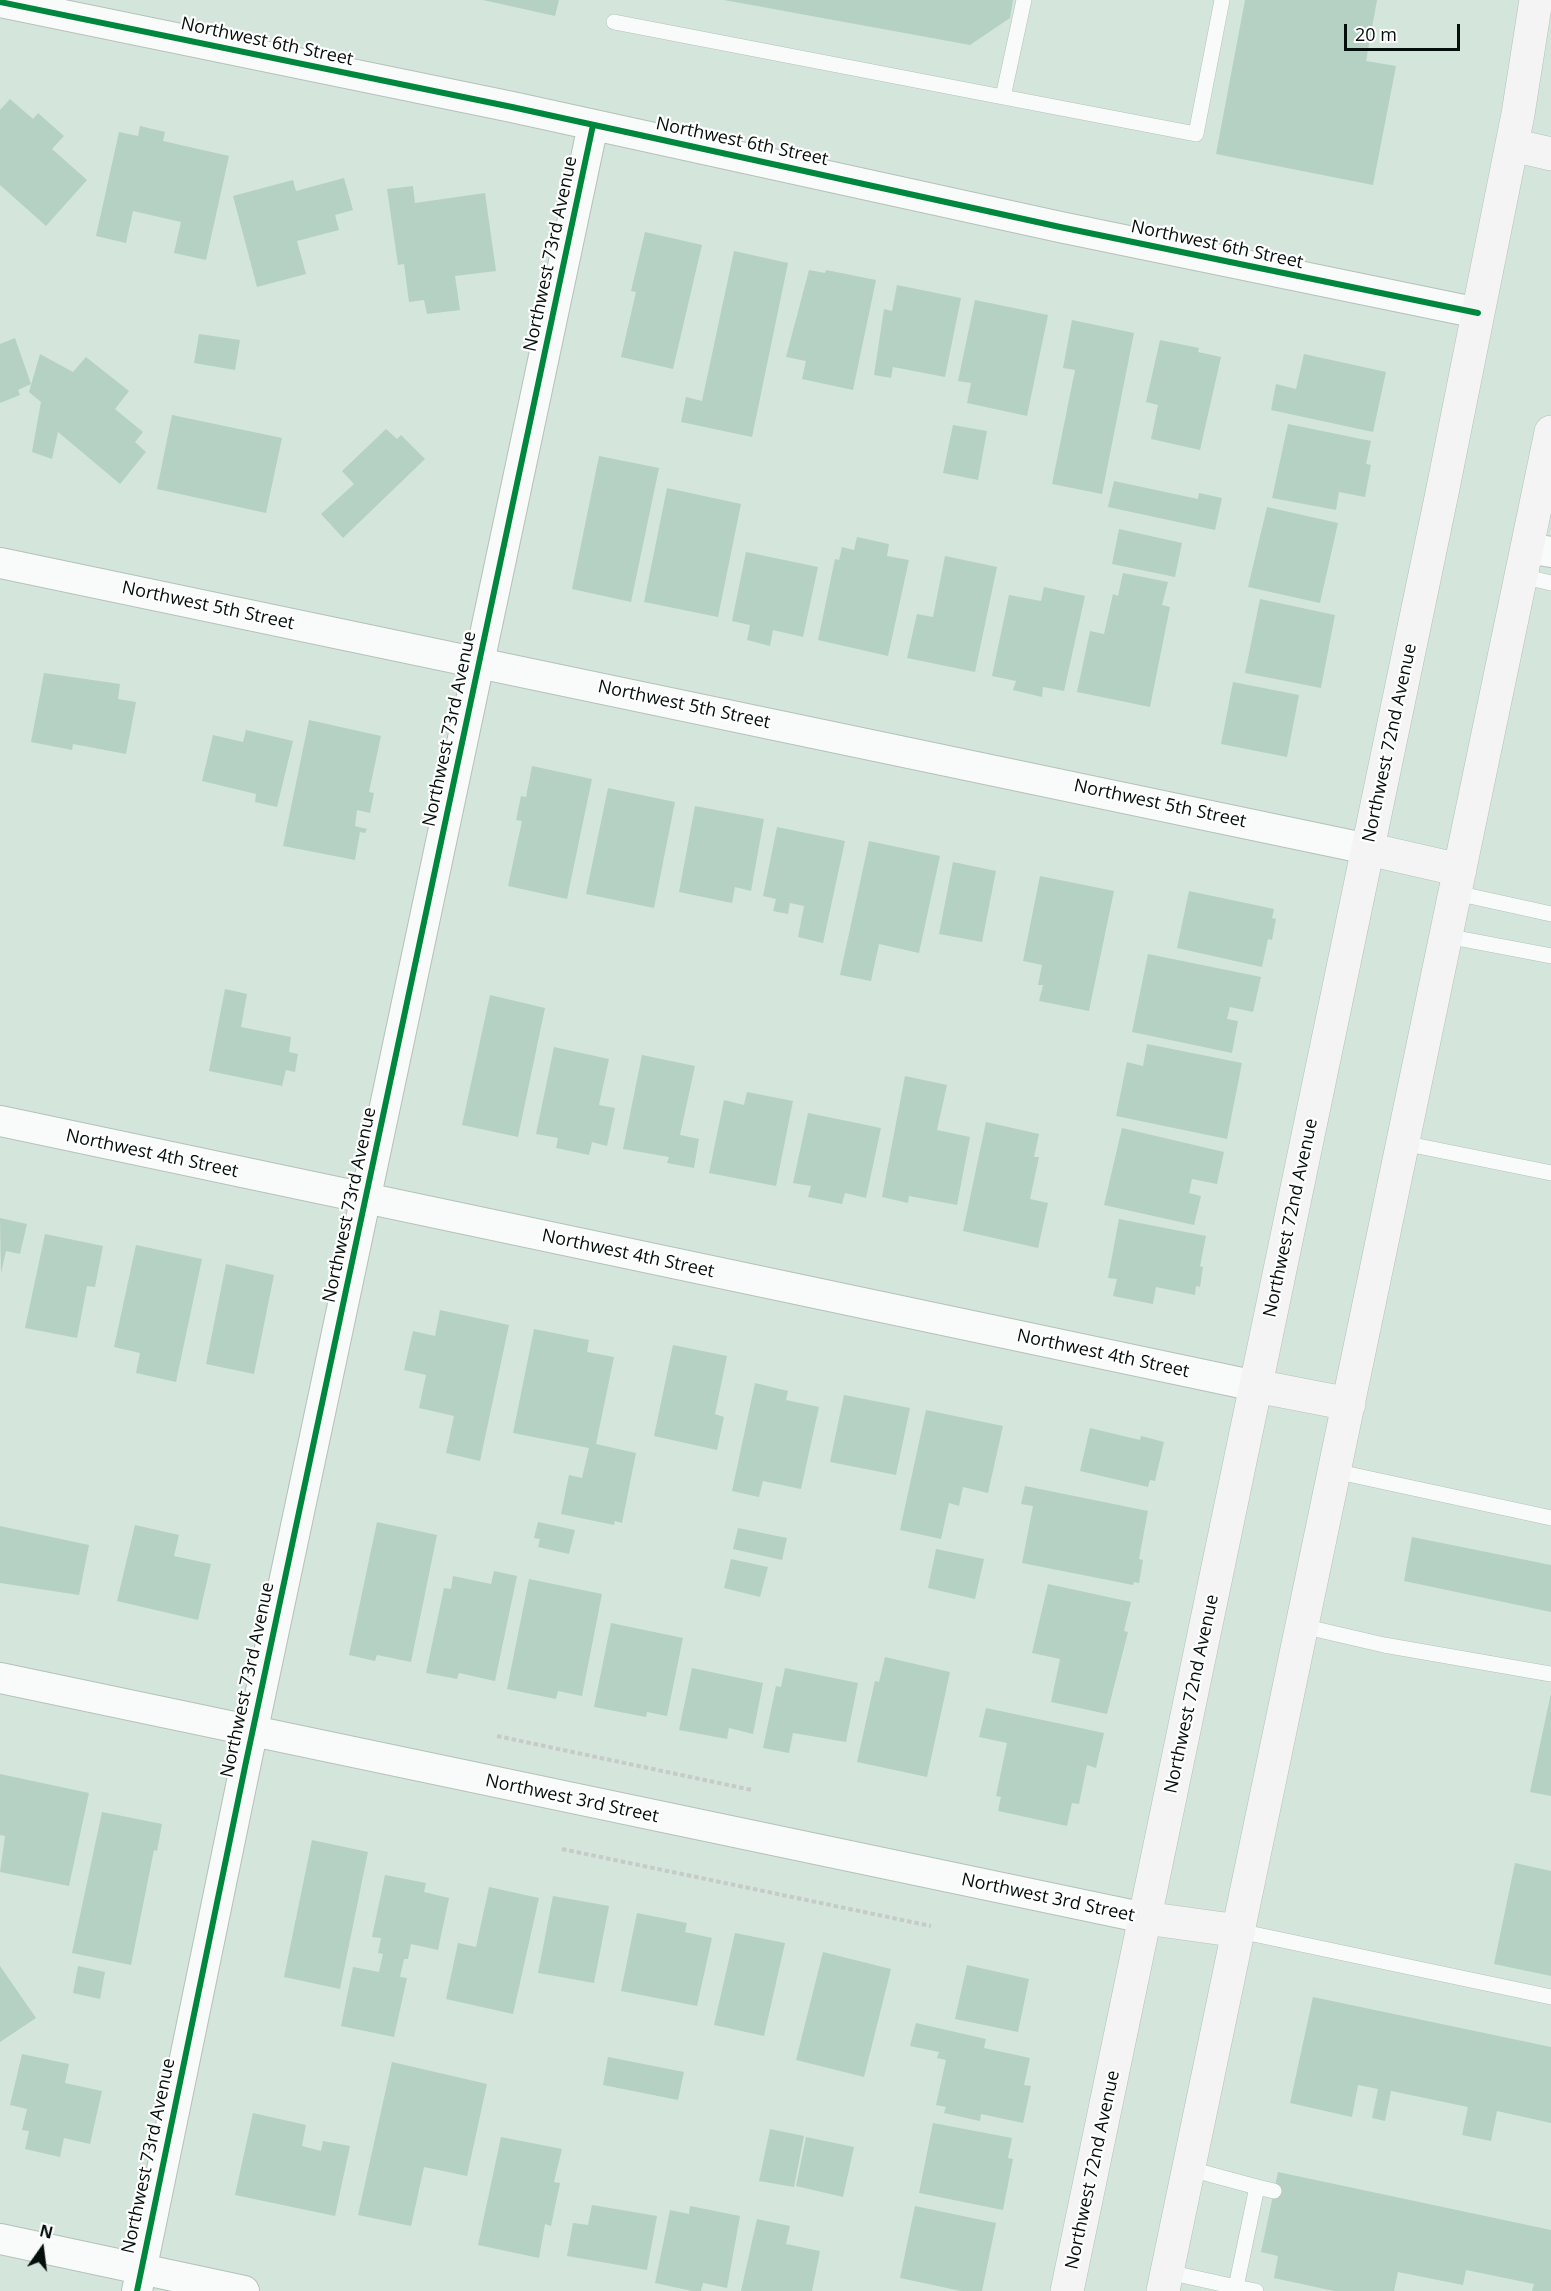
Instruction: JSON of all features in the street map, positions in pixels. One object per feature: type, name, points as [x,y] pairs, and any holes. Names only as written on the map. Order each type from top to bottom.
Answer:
[{"type":"main road","name":"Northwest 72nd Avenue","points":[[1067,2291],[1368,849],[1512,145],[1540,57],[1536,0]]},
{"type":"main road","points":[[1512,145],[1551,154]]},
{"type":"main road","points":[[1166,2281],[1446,936],[1538,565],[1551,432]]},
{"type":"main road","points":[[1368,849],[1458,881]]},
{"type":"main road","points":[[1256,1386],[1348,1404]]},
{"type":"main road","points":[[1145,1918],[1239,1931]]},
{"type":"street","name":"Northwest 6th Street","points":[[0,2],[594,125],[1132,242],[1478,313]]},
{"type":"street","name":"Northwest 73rd Avenue","points":[[139,2280],[252,1731],[594,125]]},
{"type":"street","name":"Northwest 5th Street","points":[[0,563],[1368,849]]},
{"type":"street","name":"Northwest 4th Street","points":[[0,1121],[1256,1386]]},
{"type":"street","name":"Northwest 3rd Street","points":[[0,1678],[1145,1918]]},
{"type":"street","points":[[0,2239],[139,2280],[244,2291]]},
{"type":"lane","points":[[1003,97],[1024,0]]},
{"type":"lane","points":[[614,22],[1196,134],[1222,0]]},
{"type":"lane","points":[[1458,881],[1551,914]]},
{"type":"lane","points":[[1446,936],[1551,956]]},
{"type":"lane","points":[[1403,1143],[1551,1173]]},
{"type":"lane","points":[[1334,1472],[1551,1518]]},
{"type":"lane","points":[[1302,1626],[1384,1645],[1551,1674]]},
{"type":"lane","points":[[1239,1931],[1551,1997]]},
{"type":"lane","points":[[1190,2169],[1274,2191]]},
{"type":"lane","points":[[1236,2287],[1257,2187]]},
{"type":"lane","points":[[1166,2281],[1256,2291]]},
{"type":"path","points":[[497,1736],[752,1790]]},
{"type":"path","points":[[562,1849],[931,1926]]},
{"type":"building","points":[[483,0],[559,0],[555,16]]},
{"type":"building","points":[[724,0],[1013,0],[1010,18],[970,45]]},
{"type":"building","points":[[1245,0],[1377,0],[1366,61],[1396,66],[1373,185],[1216,154]]},
{"type":"building","points":[[10,99],[33,119],[38,113],[64,136],[52,149],[87,180],[46,226],[0,185],[0,110]]},
{"type":"building","points":[[140,126],[165,132],[163,141],[229,156],[206,260],[174,253],[181,222],[133,211],[126,243],[96,236],[119,132],[138,136]]},
{"type":"building","points":[[344,178],[353,210],[335,215],[339,230],[297,241],[306,274],[257,287],[233,196],[293,180],[296,191]]},
{"type":"building","points":[[413,186],[415,203],[485,193],[496,271],[455,276],[460,310],[427,314],[424,300],[409,302],[404,264],[398,265],[387,189]]},
{"type":"building","points":[[645,232],[702,245],[673,369],[621,357],[636,292],[631,291]]},
{"type":"building","points":[[734,251],[788,263],[752,437],[681,422],[686,397],[702,401]]},
{"type":"building","points":[[809,270],[825,273],[826,270],[876,280],[853,390],[802,379],[806,361],[786,357]]},
{"type":"building","points":[[897,285],[961,298],[945,377],[893,367],[891,378],[874,375],[884,309],[892,311]]},
{"type":"building","points":[[975,300],[1048,315],[1027,416],[967,403],[971,383],[958,381]]},
{"type":"building","points":[[1072,320],[1134,333],[1102,494],[1052,484],[1075,370],[1063,368]]},
{"type":"building","points":[[199,334],[240,340],[235,370],[194,363]]},
{"type":"building","points":[[15,338],[31,384],[18,390],[20,395],[0,403],[0,344]]},
{"type":"building","points":[[1160,340],[1199,348],[1198,352],[1221,357],[1200,450],[1151,439],[1158,405],[1146,402]]},
{"type":"building","points":[[40,354],[73,372],[86,357],[129,391],[115,409],[143,432],[135,442],[146,452],[120,484],[58,432],[52,459],[32,452],[41,402],[29,392]]},
{"type":"building","points":[[1304,354],[1386,372],[1373,432],[1271,410],[1276,384],[1296,389]]},
{"type":"building","points":[[172,415],[282,438],[266,513],[157,489]]},
{"type":"building","points":[[1288,424],[1371,441],[1366,464],[1371,465],[1365,497],[1339,492],[1336,510],[1272,498]]},
{"type":"building","points":[[953,425],[987,431],[978,480],[943,473]]},
{"type":"building","points":[[386,429],[397,439],[401,435],[425,459],[343,538],[321,514],[354,484],[342,471]]},
{"type":"building","points":[[599,456],[659,468],[631,602],[572,589]]},
{"type":"building","points":[[1114,481],[1198,499],[1199,493],[1222,498],[1215,530],[1108,507]]},
{"type":"building","points":[[667,488],[741,504],[718,617],[644,602]]},
{"type":"building","points":[[1267,507],[1338,523],[1320,603],[1248,587]]},
{"type":"building","points":[[1119,529],[1182,543],[1175,577],[1112,564]]},
{"type":"building","points":[[857,537],[889,544],[887,556],[909,560],[888,656],[818,640],[835,559],[839,560],[842,547],[854,550]]},
{"type":"building","points":[[746,552],[818,567],[803,637],[773,630],[770,646],[747,640],[750,625],[732,621]]},
{"type":"building","points":[[945,556],[997,567],[975,672],[907,658],[917,614],[933,617]]},
{"type":"building","points":[[1123,573],[1168,582],[1162,605],[1170,607],[1150,707],[1077,692],[1090,631],[1104,634],[1113,594],[1118,596]]},
{"type":"building","points":[[1044,587],[1085,596],[1064,691],[1043,687],[1042,697],[1013,690],[1016,681],[992,676],[1009,595],[1041,601]]},
{"type":"building","points":[[1260,599],[1335,615],[1321,688],[1245,673]]},
{"type":"building","points":[[44,673],[120,684],[118,699],[136,702],[126,754],[73,744],[72,750],[31,742]]},
{"type":"building","points":[[1233,682],[1299,695],[1287,757],[1221,744]]},
{"type":"building","points":[[309,720],[381,736],[369,792],[374,793],[370,813],[357,810],[355,826],[367,829],[365,833],[360,832],[355,860],[283,846]]},
{"type":"building","points":[[246,730],[293,741],[277,807],[255,802],[256,794],[202,781],[213,735],[243,742]]},
{"type":"building","points":[[532,766],[592,779],[567,899],[508,886],[522,821],[516,820],[521,796],[526,797]]},
{"type":"building","points":[[608,788],[675,802],[654,908],[586,894]]},
{"type":"building","points":[[695,806],[764,819],[751,891],[735,887],[732,903],[679,892]]},
{"type":"building","points":[[777,827],[845,841],[823,943],[798,937],[804,906],[790,903],[788,914],[773,911],[776,899],[763,896]]},
{"type":"building","points":[[869,841],[940,856],[919,953],[879,944],[871,981],[840,975]]},
{"type":"building","points":[[953,862],[996,871],[982,942],[939,934]]},
{"type":"building","points":[[1040,876],[1114,891],[1089,1011],[1039,1001],[1043,985],[1038,985],[1042,965],[1023,961]]},
{"type":"building","points":[[1189,891],[1274,909],[1272,918],[1276,919],[1272,940],[1268,939],[1262,967],[1177,948]]},
{"type":"building","points":[[1148,954],[1261,977],[1253,1012],[1230,1007],[1227,1019],[1238,1021],[1232,1053],[1132,1032]]},
{"type":"building","points":[[225,989],[247,994],[241,1027],[291,1037],[289,1052],[298,1054],[295,1072],[286,1070],[282,1086],[209,1071]]},
{"type":"building","points":[[490,995],[545,1008],[518,1137],[462,1125]]},
{"type":"building","points":[[1147,1044],[1242,1063],[1227,1139],[1116,1116],[1127,1062],[1143,1066]]},
{"type":"building","points":[[554,1047],[609,1059],[599,1105],[615,1108],[607,1146],[592,1142],[589,1155],[556,1148],[558,1138],[536,1134]]},
{"type":"building","points":[[642,1055],[695,1066],[680,1135],[699,1139],[694,1168],[667,1163],[669,1157],[623,1149]]},
{"type":"building","points":[[905,1076],[947,1085],[937,1130],[970,1137],[957,1205],[909,1196],[908,1203],[882,1197]]},
{"type":"building","points":[[747,1092],[793,1101],[776,1186],[709,1173],[724,1100],[744,1105]]},
{"type":"building","points":[[808,1113],[881,1128],[866,1198],[845,1193],[842,1204],[808,1197],[811,1186],[793,1183]]},
{"type":"building","points":[[986,1122],[1039,1134],[1034,1157],[1039,1157],[1030,1199],[1048,1203],[1038,1248],[963,1231]]},
{"type":"building","points":[[1122,1128],[1224,1152],[1217,1184],[1192,1179],[1189,1193],[1201,1196],[1194,1225],[1104,1205]]},
{"type":"building","points":[[0,1218],[27,1224],[20,1254],[6,1251],[1,1273]]},
{"type":"building","points":[[1119,1219],[1206,1236],[1200,1266],[1203,1267],[1200,1287],[1196,1286],[1195,1295],[1156,1287],[1153,1304],[1113,1296],[1117,1279],[1108,1278]]},
{"type":"building","points":[[45,1234],[103,1246],[95,1287],[87,1286],[77,1338],[25,1328]]},
{"type":"building","points":[[136,1245],[202,1259],[176,1382],[136,1373],[140,1353],[114,1347]]},
{"type":"building","points":[[226,1264],[274,1275],[254,1374],[206,1364]]},
{"type":"building","points":[[440,1310],[509,1325],[480,1461],[446,1453],[454,1416],[419,1408],[426,1375],[404,1370],[413,1331],[435,1336]]},
{"type":"building","points":[[534,1329],[589,1340],[587,1352],[614,1357],[596,1444],[636,1453],[622,1523],[615,1521],[614,1525],[561,1514],[569,1475],[582,1478],[589,1448],[513,1433]]},
{"type":"building","points":[[673,1345],[727,1356],[715,1414],[724,1417],[717,1450],[654,1436]]},
{"type":"building","points":[[755,1383],[788,1391],[786,1400],[819,1407],[801,1489],[763,1481],[759,1497],[732,1491]]},
{"type":"building","points":[[844,1395],[910,1408],[896,1475],[830,1462]]},
{"type":"building","points":[[926,1410],[1003,1426],[988,1493],[963,1487],[959,1506],[949,1503],[941,1539],[900,1530]]},
{"type":"building","points":[[1090,1428],[1140,1440],[1141,1436],[1164,1442],[1155,1481],[1150,1480],[1148,1487],[1080,1471]]},
{"type":"building","points":[[1025,1486],[1148,1511],[1139,1559],[1143,1560],[1139,1583],[1134,1582],[1133,1585],[1022,1563],[1033,1506],[1021,1504]]},
{"type":"building","points":[[377,1522],[437,1535],[411,1662],[377,1655],[375,1661],[349,1655]]},
{"type":"building","points":[[538,1522],[575,1530],[569,1554],[538,1547],[540,1539],[534,1538]]},
{"type":"building","points":[[135,1525],[179,1535],[174,1556],[211,1564],[198,1620],[117,1601]]},
{"type":"building","points":[[0,1526],[89,1545],[79,1595],[0,1583]]},
{"type":"building","points":[[738,1528],[787,1538],[782,1560],[733,1549]]},
{"type":"building","points":[[1412,1537],[1551,1565],[1551,1612],[1404,1581]]},
{"type":"building","points":[[936,1549],[984,1559],[975,1599],[928,1588]]},
{"type":"building","points":[[731,1559],[768,1567],[760,1597],[724,1588]]},
{"type":"building","points":[[494,1571],[517,1576],[495,1681],[459,1673],[457,1679],[426,1673],[444,1588],[451,1589],[453,1576],[491,1584]]},
{"type":"building","points":[[529,1579],[602,1594],[582,1696],[558,1691],[556,1699],[507,1689]]},
{"type":"building","points":[[1048,1584],[1131,1602],[1124,1631],[1128,1632],[1107,1714],[1051,1702],[1060,1659],[1032,1653]]},
{"type":"building","points":[[611,1623],[683,1638],[667,1716],[647,1712],[646,1717],[594,1707]]},
{"type":"building","points":[[885,1657],[950,1672],[927,1777],[857,1762],[875,1681],[879,1682]]},
{"type":"building","points":[[692,1668],[763,1683],[753,1734],[729,1728],[727,1739],[679,1730]]},
{"type":"building","points":[[785,1668],[858,1683],[846,1742],[793,1733],[789,1753],[763,1748],[776,1686],[781,1687]]},
{"type":"building","points":[[1551,1693],[1551,1796],[1530,1792]]},
{"type":"building","points":[[986,1708],[1104,1733],[1096,1768],[1087,1765],[1079,1804],[1072,1803],[1067,1826],[998,1811],[1001,1797],[996,1796],[1007,1743],[979,1737]]},
{"type":"building","points":[[0,1774],[89,1793],[69,1886],[0,1872],[5,1836],[0,1835]]},
{"type":"building","points":[[102,1812],[162,1824],[157,1851],[154,1850],[131,1965],[72,1953]]},
{"type":"building","points":[[312,1840],[368,1852],[340,1989],[284,1977]]},
{"type":"building","points":[[1515,1863],[1551,1871],[1551,1976],[1494,1964]]},
{"type":"building","points":[[385,1875],[426,1883],[424,1892],[449,1898],[438,1950],[411,1944],[408,1959],[404,1959],[400,1977],[407,1978],[394,2037],[341,2026],[353,1967],[379,1972],[383,1954],[378,1953],[381,1938],[372,1937]]},
{"type":"building","points":[[489,1887],[539,1898],[513,2014],[446,1999],[458,1943],[476,1947]]},
{"type":"building","points":[[553,1896],[609,1906],[594,1983],[538,1973]]},
{"type":"building","points":[[637,1913],[687,1923],[685,1932],[712,1938],[697,2006],[621,1991]]},
{"type":"building","points":[[735,1933],[785,1943],[764,2036],[714,2025]]},
{"type":"building","points":[[823,1952],[891,1969],[864,2077],[796,2060]]},
{"type":"building","points":[[967,1965],[1029,1979],[1018,2032],[955,2019]]},
{"type":"building","points":[[0,1966],[36,2018],[0,2042]]},
{"type":"building","points":[[78,1966],[105,1972],[100,1999],[73,1993]]},
{"type":"building","points":[[1313,1997],[1551,2047],[1551,2123],[1497,2111],[1491,2141],[1462,2135],[1468,2107],[1391,2091],[1385,2121],[1372,2118],[1378,2089],[1358,2085],[1352,2117],[1290,2103]]},
{"type":"building","points":[[916,2023],[986,2039],[984,2048],[1030,2058],[1024,2085],[1031,2086],[1023,2123],[981,2114],[980,2121],[944,2113],[946,2107],[936,2105],[946,2060],[937,2058],[939,2052],[910,2046]]},
{"type":"building","points":[[22,2054],[69,2064],[65,2083],[102,2091],[90,2144],[64,2138],[60,2157],[25,2149],[29,2131],[22,2130],[27,2109],[10,2105]]},
{"type":"building","points":[[608,2057],[684,2072],[678,2100],[603,2085]]},
{"type":"building","points":[[392,2062],[487,2084],[467,2176],[424,2167],[411,2226],[358,2215]]},
{"type":"building","points":[[253,2113],[306,2125],[302,2146],[321,2151],[323,2141],[350,2146],[335,2216],[235,2195]]},
{"type":"building","points":[[933,2123],[1012,2138],[1008,2158],[1013,2159],[1003,2210],[919,2193]]},
{"type":"building","points":[[770,2129],[804,2136],[794,2187],[759,2181]]},
{"type":"building","points":[[501,2137],[562,2149],[554,2182],[560,2183],[551,2226],[545,2224],[539,2258],[478,2245]]},
{"type":"building","points":[[806,2137],[854,2147],[843,2197],[796,2186]]},
{"type":"building","points":[[1278,2172],[1551,2230],[1551,2291],[1532,2291],[1534,2284],[1466,2270],[1463,2285],[1398,2272],[1394,2291],[1334,2291],[1274,2278],[1278,2256],[1261,2252]]},
{"type":"building","points":[[592,2205],[657,2216],[647,2270],[567,2256],[573,2223],[588,2225]]},
{"type":"building","points":[[690,2206],[740,2216],[727,2288],[703,2283],[701,2291],[692,2291],[655,2283],[670,2210],[689,2214]]},
{"type":"building","points":[[915,2206],[996,2223],[982,2291],[961,2291],[900,2278]]},
{"type":"building","points":[[757,2219],[790,2226],[786,2244],[820,2251],[812,2291],[741,2291]]},
{"type":"cycle path","points":[[0,2],[512,107],[1060,227],[1478,313]]},
{"type":"cycle path","points":[[137,2291],[246,1762],[593,125]]}]
